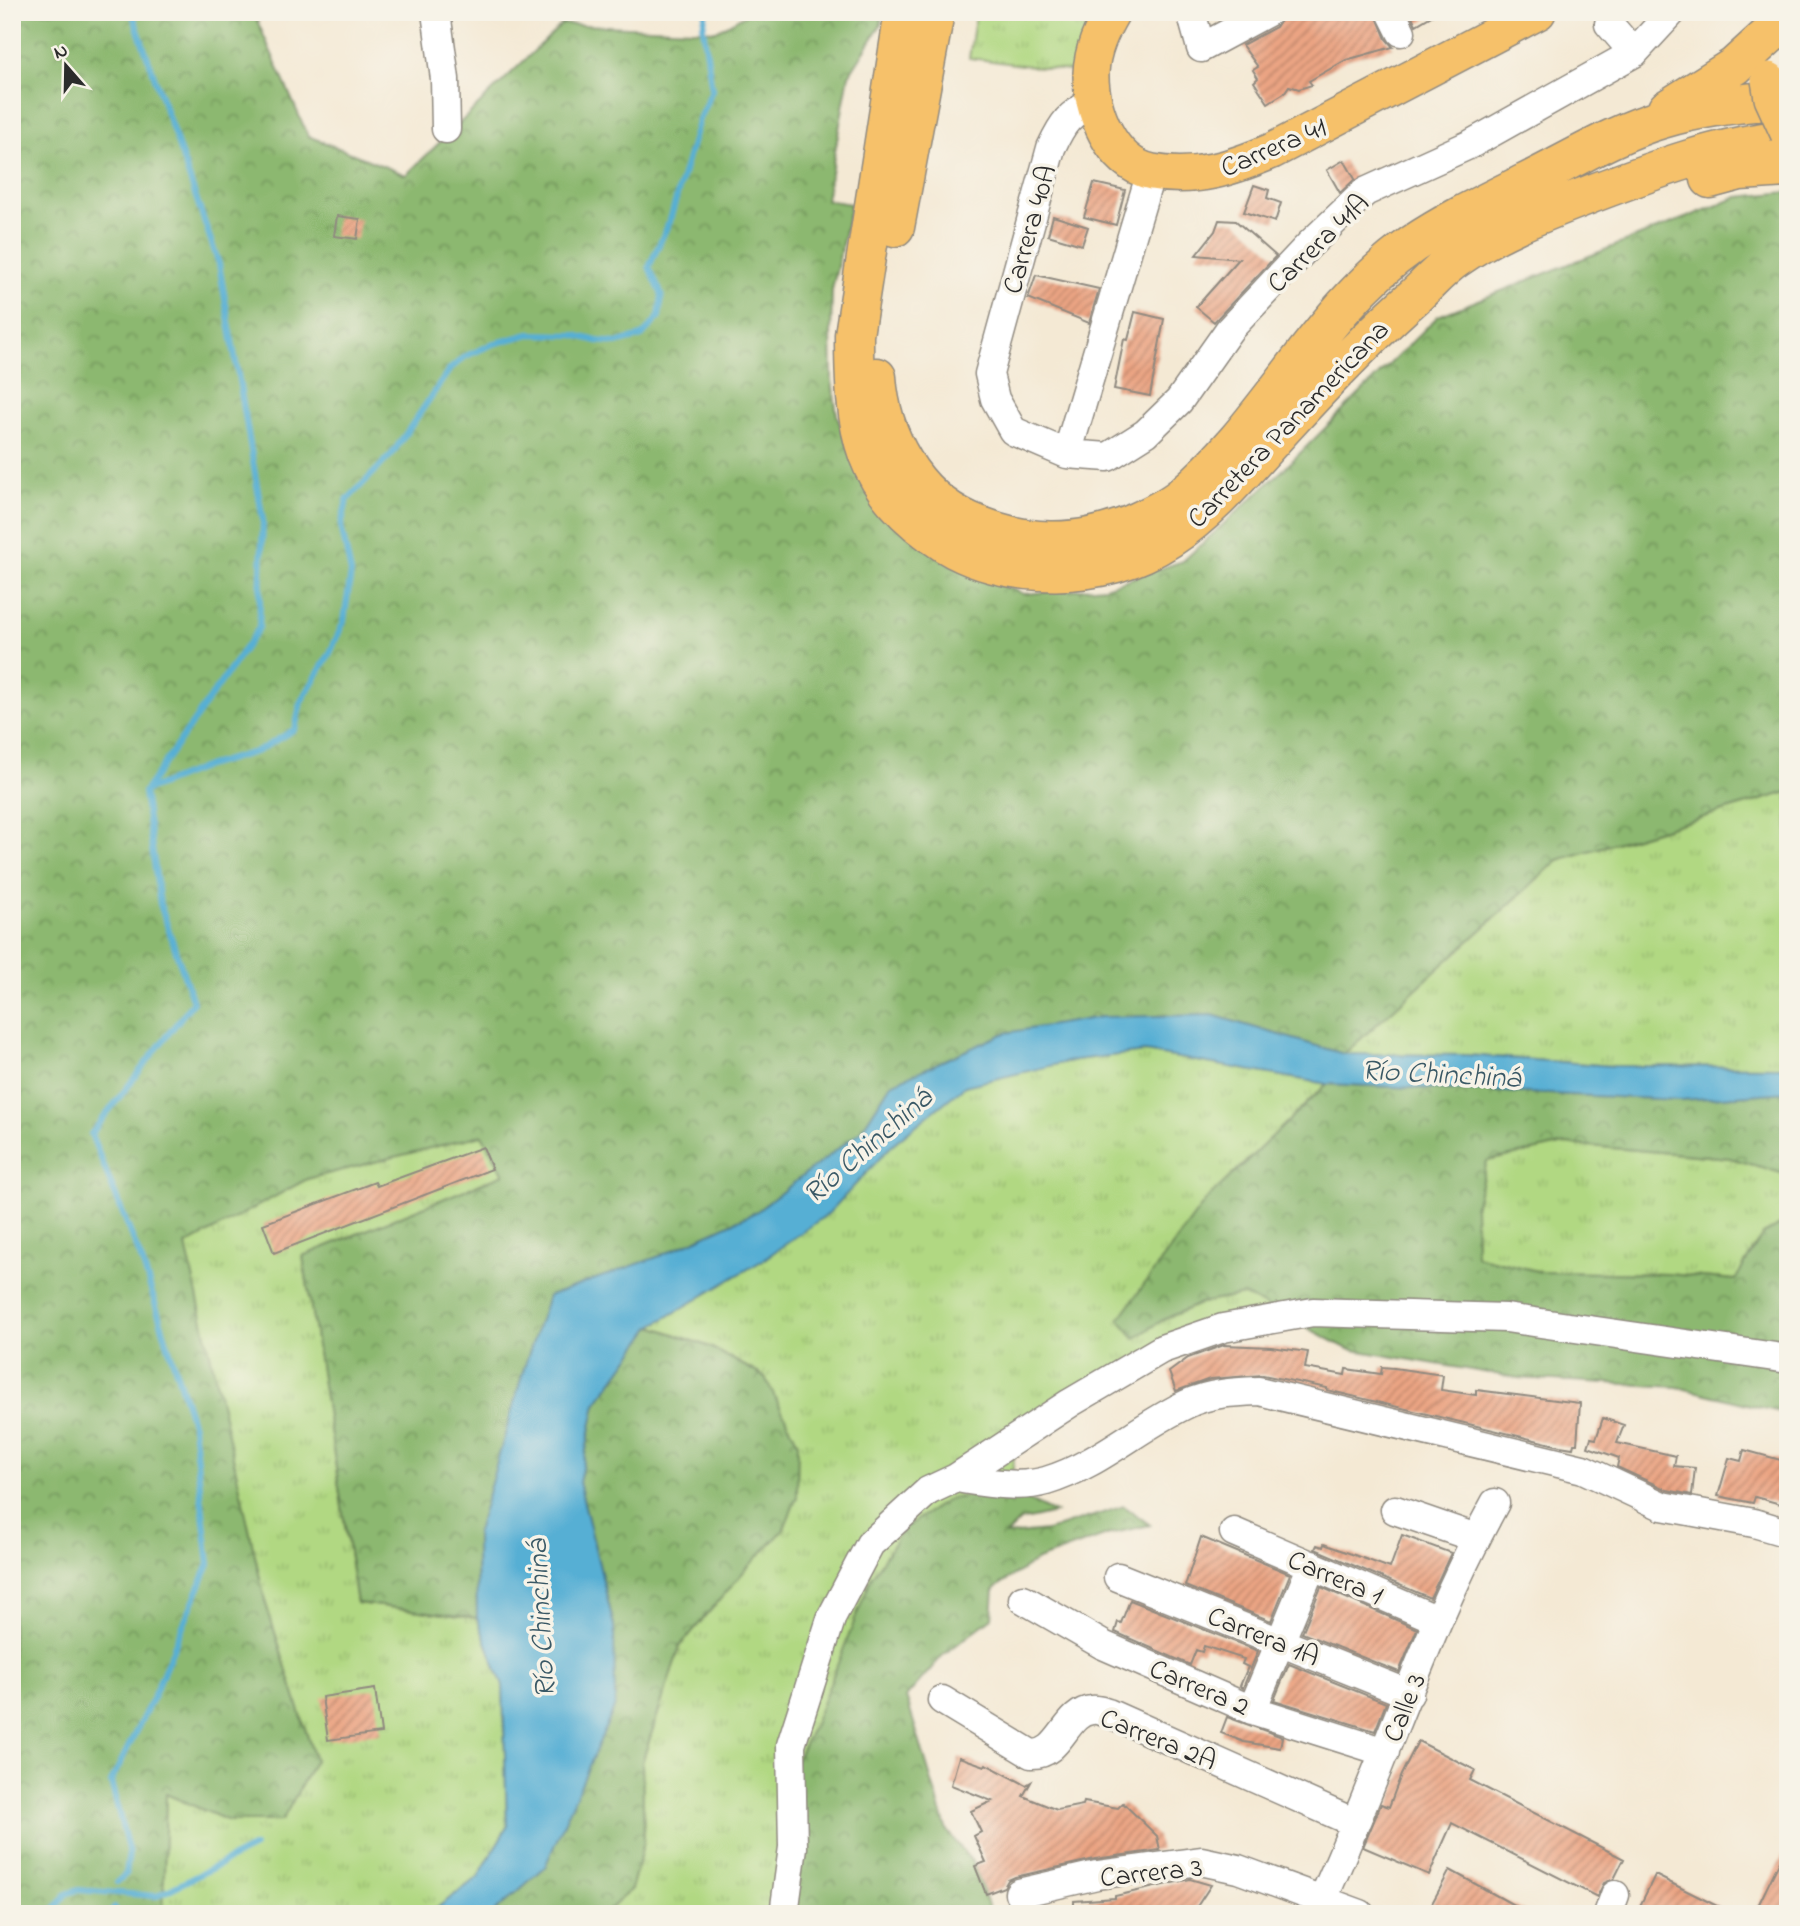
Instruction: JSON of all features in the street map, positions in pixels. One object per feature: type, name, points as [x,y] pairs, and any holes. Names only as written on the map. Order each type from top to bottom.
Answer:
[{"type":"highway","name":"Carretera Panamericana","points":[[914,16],[877,334],[877,381],[883,415],[893,444],[911,474],[937,502],[960,517],[1017,538],[1075,541],[1108,533],[1147,517],[1180,498],[1227,451],[1356,293],[1412,245],[1466,212],[1608,140],[1661,119],[1778,89]]},
{"type":"highway","name":"Carretera Panamericana","points":[[914,16],[867,244],[854,335],[854,371],[860,427],[875,475],[916,524],[968,556],[1012,569],[1075,572],[1097,568],[1142,555],[1198,519],[1365,341],[1456,258],[1504,230],[1557,207],[1675,164],[1729,149],[1788,139]]},
{"type":"highway","points":[[1608,140],[1686,99],[1735,66],[1784,19]]},
{"type":"highway","points":[[1394,315],[1471,273],[1659,195],[1740,171],[1788,168]]},
{"type":"main road","points":[[1112,12],[1098,39],[1094,56],[1091,72],[1095,101],[1105,133],[1114,146],[1139,167],[1161,164],[1154,154],[1139,145],[1126,129],[1113,102],[1110,87],[1111,60],[1122,32],[1134,12]]},
{"type":"main road","name":"Carrera 41","points":[[1161,164],[1236,148],[1288,125],[1505,12]]},
{"type":"main road","name":"Carrera 41","points":[[1161,164],[1204,174],[1227,169],[1272,151],[1538,12]]},
{"type":"main road","points":[[1784,19],[1771,51],[1778,89],[1772,98],[1788,133]]},
{"type":"street","points":[[436,12],[445,79],[446,129]]},
{"type":"street","points":[[1191,12],[1201,48],[1268,12]]},
{"type":"street","name":"Carrera 41A","points":[[1067,454],[1108,457],[1146,433],[1180,401],[1229,330],[1309,244],[1365,192],[1471,144],[1634,53],[1672,12]]},
{"type":"street","points":[[1608,24],[1634,53]]},
{"type":"street","name":"Carrera 40A","points":[[1067,454],[1013,431],[995,399],[989,374],[1051,148],[1062,123],[1075,111],[1095,101]]},
{"type":"street","points":[[1067,454],[1161,164]]},
{"type":"street","points":[[784,1914],[793,1847],[790,1745],[832,1616],[870,1544],[928,1491],[956,1478],[1070,1403],[1162,1349],[1223,1328],[1313,1312],[1506,1318],[1780,1355]]},
{"type":"street","points":[[956,1478],[995,1484],[1045,1481],[1107,1454],[1187,1404],[1221,1393],[1259,1391],[1583,1469],[1662,1506],[1754,1523],[1788,1533]]},
{"type":"street","name":"Calle 3","points":[[1319,1907],[1438,1620],[1495,1503]]},
{"type":"street","points":[[1395,1510],[1476,1538]]},
{"type":"street","name":"Carrera 1","points":[[1234,1532],[1438,1620]]},
{"type":"street","points":[[1252,1710],[1312,1565]]},
{"type":"street","name":"Carrera 1A","points":[[1118,1577],[1409,1694]]},
{"type":"street","name":"Carrera 2","points":[[1023,1599],[1103,1645],[1252,1710],[1385,1752]]},
{"type":"street","name":"Carrera 2A","points":[[942,1700],[1031,1754],[1042,1753],[1056,1743],[1077,1716],[1091,1710],[1108,1713],[1355,1823]]},
{"type":"street","name":"Carrera 3","points":[[1019,1893],[1097,1875],[1201,1861],[1238,1869],[1319,1907],[1360,1914]]},
{"type":"green space","points":[[12,12],[250,12],[256,18],[308,136],[406,175],[562,24],[716,31],[750,12],[882,12],[881,25],[849,75],[826,200],[851,204],[832,290],[832,381],[837,415],[852,459],[949,564],[1024,594],[1105,587],[1183,561],[1285,468],[1438,316],[1738,197],[1788,192],[1788,792],[1558,860],[1344,1054],[1212,1015],[891,1084],[861,1131],[756,1212],[660,1256],[476,1535],[477,1618],[357,1603],[303,1256],[504,1174],[482,1135],[307,1179],[186,1245],[265,1601],[315,1760],[282,1821],[229,1821],[166,1794],[163,1914],[12,1914]]},
{"type":"green space","points":[[976,12],[1094,12],[1076,72],[969,58]]},
{"type":"green space","points":[[1788,792],[1788,1067],[1613,1066],[1467,1055],[1344,1054],[1558,860]]},
{"type":"green space","points":[[1145,1052],[1327,1084],[1206,1200],[1135,1338],[1163,1320],[1201,1303],[1244,1295],[1274,1310],[1017,1433],[1010,1492],[949,1499],[904,1528],[813,1727],[785,1781],[787,1914],[605,1914],[631,1889],[644,1842],[642,1763],[680,1646],[746,1568],[782,1531],[765,1377],[710,1347],[652,1326],[763,1260],[894,1143],[965,1085],[1075,1060]]},
{"type":"green space","points":[[1327,1084],[1681,1100],[1788,1092],[1788,1175],[1730,1158],[1565,1144],[1487,1161],[1475,1207],[1476,1256],[1541,1272],[1668,1274],[1735,1280],[1763,1234],[1788,1221],[1788,1414],[1677,1387],[1518,1378],[1348,1349],[1244,1295],[1201,1303],[1163,1320],[1135,1338],[1119,1319],[1206,1200]]},
{"type":"green space","points":[[482,1134],[504,1174],[303,1256],[357,1603],[477,1618],[503,1686],[507,1827],[478,1877],[429,1914],[163,1914],[166,1794],[229,1821],[315,1760],[265,1601],[185,1245],[307,1179]]},
{"type":"green space","points":[[1565,1144],[1730,1158],[1788,1175],[1788,1221],[1763,1234],[1736,1280],[1668,1274],[1541,1272],[1476,1256],[1475,1207],[1487,1161]]},
{"type":"green space","points":[[652,1326],[710,1347],[765,1377],[798,1443],[797,1497],[783,1531],[746,1569],[680,1646],[642,1762],[644,1842],[631,1889],[605,1914],[492,1914],[545,1867],[614,1626],[579,1482],[596,1404]]},
{"type":"green space","points":[[1010,1492],[1055,1513],[1020,1521],[1006,1535],[1047,1531],[1124,1506],[1150,1525],[1110,1534],[1035,1561],[994,1589],[992,1618],[943,1655],[906,1697],[947,1831],[973,1863],[991,1914],[787,1914],[785,1781],[813,1727],[872,1576],[904,1528],[949,1499]]},
{"type":"water","name":"Río Chinchiná","points":[[1212,1015],[1344,1054],[1467,1055],[1613,1066],[1788,1067],[1788,1092],[1681,1100],[1327,1084],[1145,1052],[1075,1060],[965,1086],[894,1143],[829,1213],[763,1260],[652,1326],[596,1404],[579,1482],[614,1626],[615,1706],[545,1867],[492,1914],[429,1914],[478,1877],[507,1827],[503,1686],[477,1618],[476,1535],[525,1365],[548,1296],[660,1256],[756,1212],[861,1131],[891,1084],[1005,1033],[1101,1017]]},
{"type":"building","points":[[1291,12],[1375,12],[1386,39],[1393,47],[1346,60],[1309,81],[1312,85],[1299,89],[1289,86],[1284,93],[1268,103],[1254,82],[1258,78],[1253,70],[1258,67],[1242,45],[1276,27],[1284,15]]},
{"type":"building","points":[[1410,12],[1438,12],[1416,25]]},
{"type":"building","points":[[1344,160],[1355,179],[1340,193],[1327,170]]},
{"type":"building","points":[[1094,183],[1125,190],[1116,225],[1084,217]]},
{"type":"building","points":[[1254,185],[1269,190],[1267,198],[1281,203],[1275,222],[1244,212]]},
{"type":"building","points":[[337,216],[360,219],[357,239],[334,236]]},
{"type":"building","points":[[1053,216],[1088,227],[1082,245],[1048,235]]},
{"type":"building","points":[[1219,220],[1236,221],[1276,256],[1214,322],[1196,307],[1239,259],[1196,255],[1215,231]]},
{"type":"building","points":[[1036,275],[1099,289],[1089,323],[1028,298]]},
{"type":"building","points":[[1135,312],[1164,319],[1150,396],[1114,389],[1124,339],[1128,340]]},
{"type":"building","points":[[483,1147],[492,1169],[274,1253],[263,1224],[375,1182],[377,1186]]},
{"type":"building","points":[[1224,1345],[1308,1352],[1305,1368],[1345,1375],[1346,1369],[1381,1374],[1382,1367],[1394,1368],[1443,1375],[1441,1390],[1476,1395],[1476,1390],[1580,1403],[1577,1444],[1574,1444],[1573,1448],[1560,1446],[1327,1388],[1263,1375],[1210,1379],[1176,1391],[1169,1372],[1188,1358]]},
{"type":"building","points":[[1603,1418],[1624,1425],[1617,1443],[1676,1456],[1674,1466],[1695,1468],[1692,1495],[1667,1490],[1617,1467],[1619,1458],[1588,1447],[1591,1438],[1596,1439]]},
{"type":"building","points":[[1744,1450],[1788,1462],[1788,1506],[1755,1497],[1753,1503],[1718,1496],[1729,1458],[1741,1461]]},
{"type":"building","points":[[1402,1535],[1451,1553],[1430,1598],[1315,1549],[1317,1545],[1323,1547],[1324,1544],[1390,1568]]},
{"type":"building","points":[[1201,1537],[1290,1574],[1271,1621],[1185,1586]]},
{"type":"building","points":[[1321,1587],[1417,1629],[1399,1672],[1302,1633]]},
{"type":"building","points":[[1130,1600],[1258,1651],[1243,1688],[1240,1686],[1248,1667],[1242,1664],[1244,1659],[1204,1646],[1202,1652],[1196,1650],[1190,1665],[1115,1632]]},
{"type":"building","points":[[1289,1664],[1386,1703],[1375,1731],[1274,1700]]},
{"type":"building","points":[[375,1689],[381,1733],[328,1740],[322,1697]]},
{"type":"building","points":[[1227,1717],[1282,1737],[1280,1748],[1244,1742],[1221,1733]]},
{"type":"building","points":[[1418,1741],[1475,1770],[1470,1780],[1624,1859],[1614,1879],[1604,1883],[1597,1897],[1452,1823],[1429,1875],[1363,1847],[1381,1804],[1389,1807]]},
{"type":"building","points":[[959,1757],[985,1766],[986,1764],[1026,1785],[1031,1782],[1023,1796],[1057,1810],[1083,1805],[1084,1802],[1118,1808],[1123,1803],[1157,1836],[1160,1850],[1095,1859],[1015,1877],[1008,1880],[1004,1887],[986,1894],[975,1866],[986,1862],[974,1836],[981,1832],[971,1811],[992,1801],[951,1785]]},
{"type":"building","points":[[1788,1844],[1788,1914],[1754,1914]]},
{"type":"building","points":[[1450,1870],[1530,1914],[1447,1914],[1431,1905]]},
{"type":"building","points":[[1655,1875],[1733,1914],[1636,1914]]},
{"type":"building","points":[[1190,1879],[1211,1885],[1192,1914],[1074,1914],[1074,1901],[1115,1898]]},
{"type":"waterway","points":[[117,1882],[126,1874],[129,1853],[111,1782],[153,1697],[209,1564],[193,1426],[143,1264],[91,1134],[193,1002],[160,904],[144,792],[259,628],[263,520],[219,264],[132,12]]},
{"type":"waterway","points":[[145,791],[207,766],[258,751],[295,729],[301,702],[330,653],[344,621],[351,573],[341,526],[347,500],[392,454],[450,369],[466,356],[493,344],[529,334],[574,335],[616,343],[642,336],[659,317],[662,295],[649,267],[670,220],[699,119],[712,90],[703,27],[706,12]]},
{"type":"waterway","points":[[51,1914],[66,1894],[78,1890],[157,1896],[254,1847]]},
{"type":"waterway","points":[[110,1914],[114,1908]]}]
